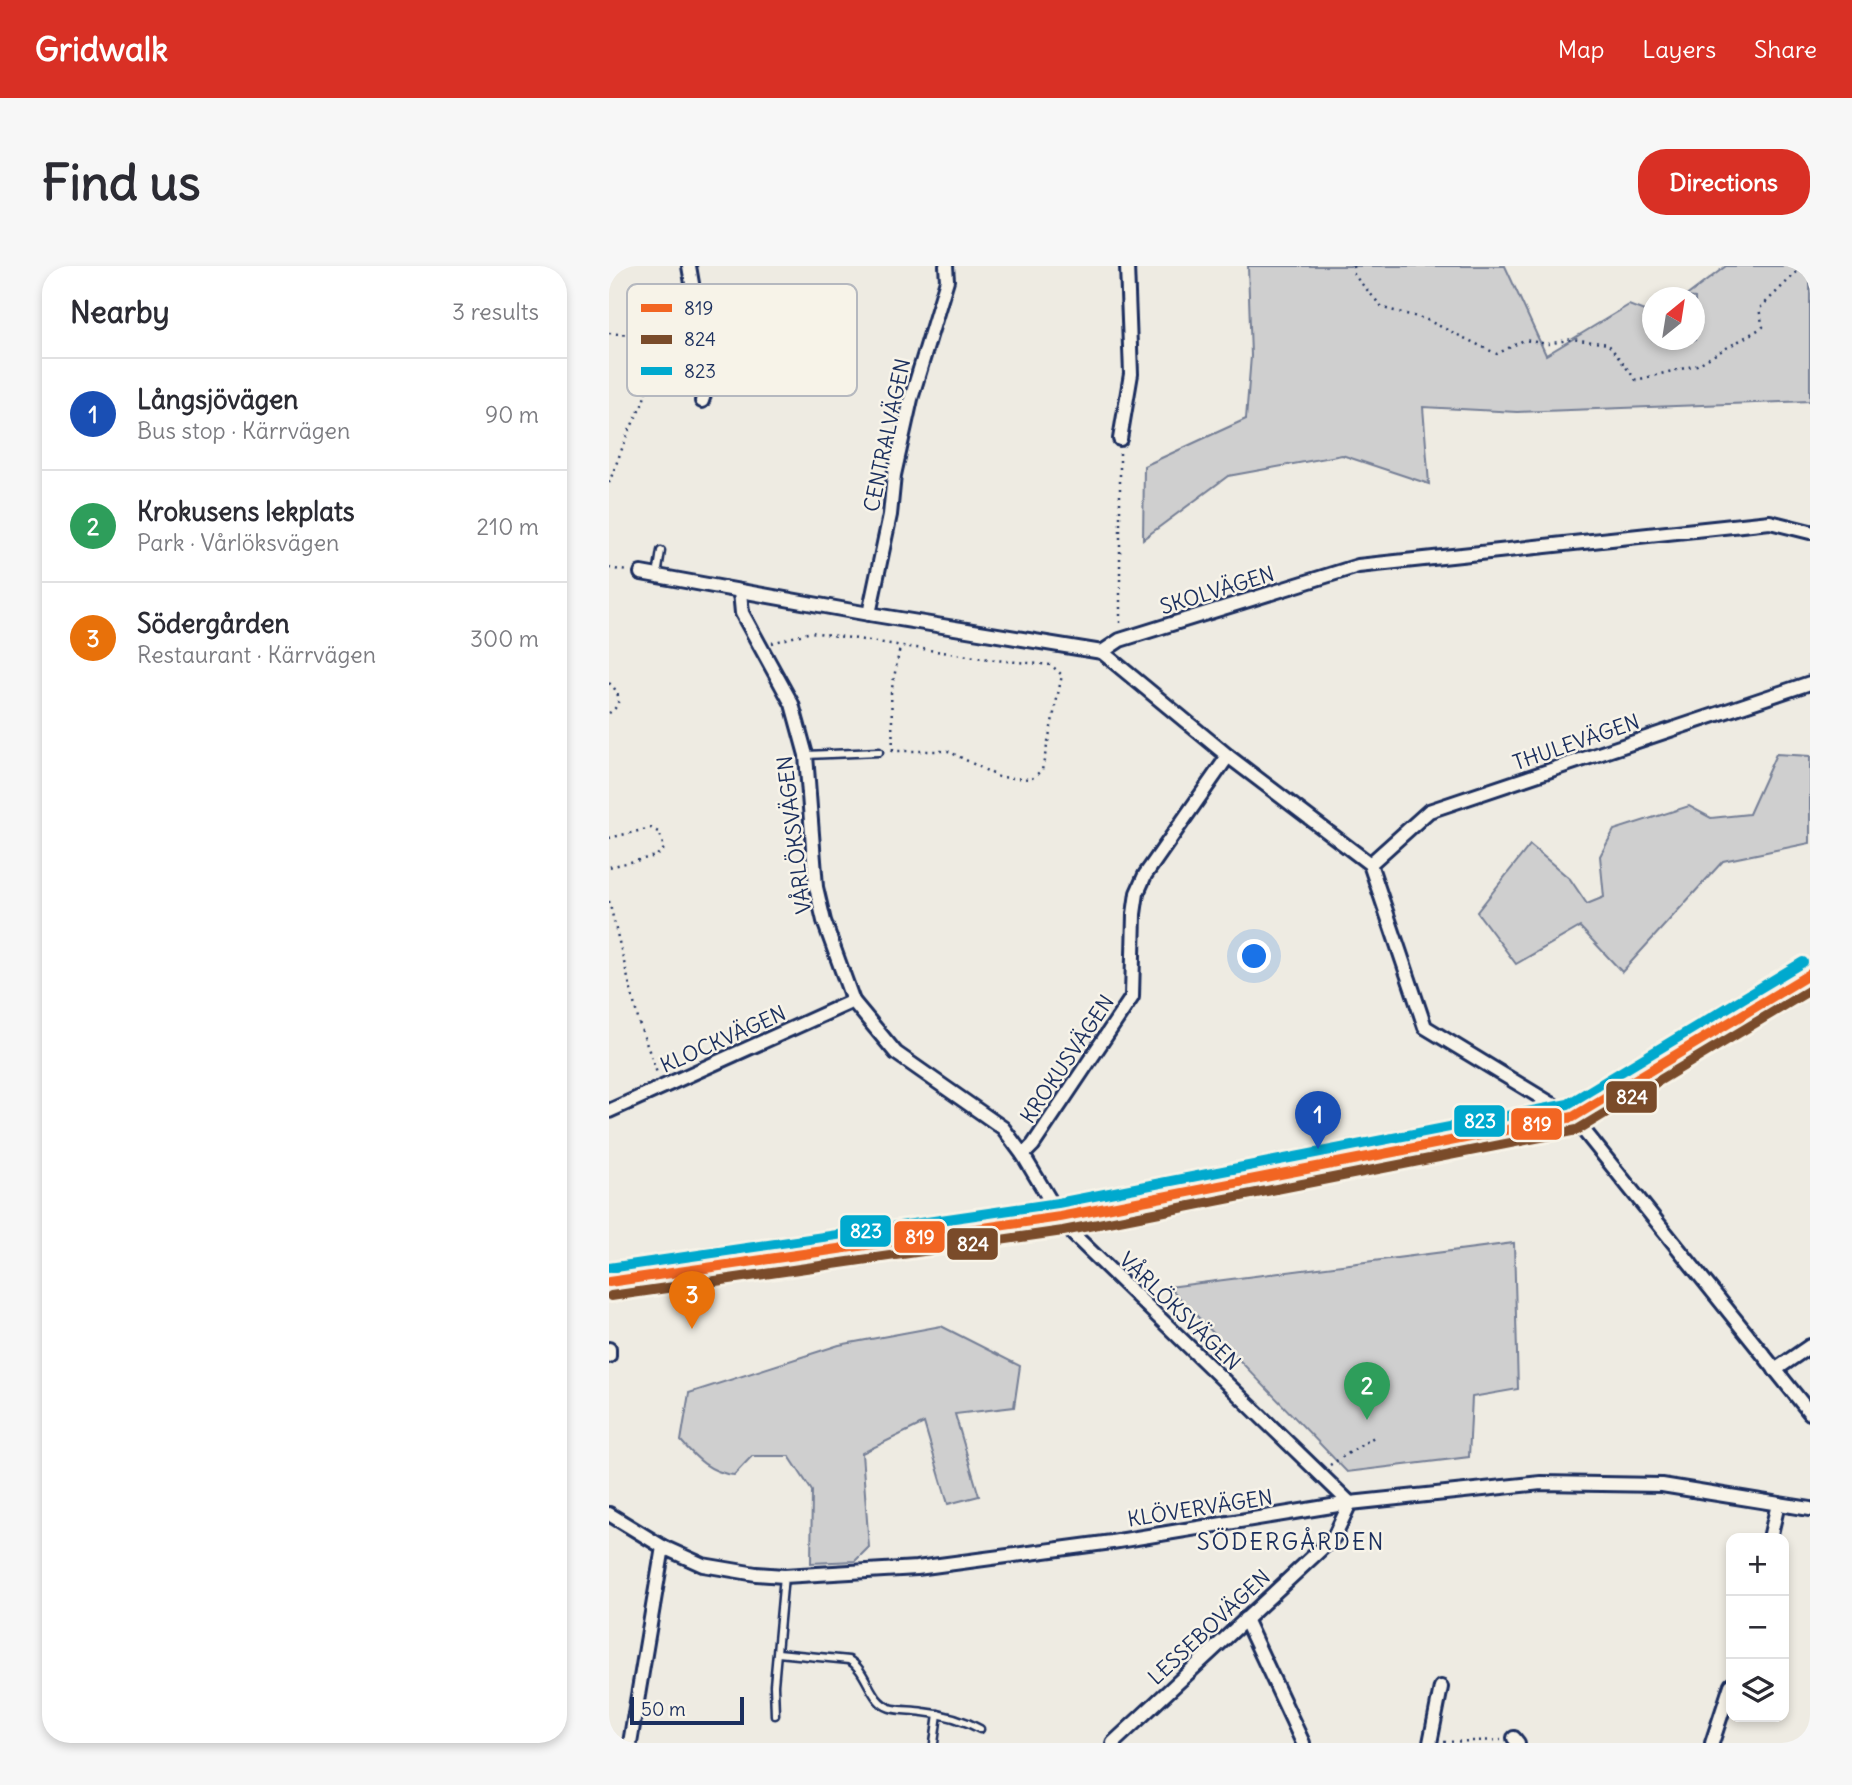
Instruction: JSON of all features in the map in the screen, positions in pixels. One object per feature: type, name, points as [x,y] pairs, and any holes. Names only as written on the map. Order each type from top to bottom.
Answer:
[{"type":"street","points":[[689,266],[692,284]]},
{"type":"street","name":"CENTRALVÄGEN","points":[[869,614],[908,412],[947,280],[946,266]]},
{"type":"street","points":[[1120,439],[1131,374],[1127,266]]},
{"type":"street","points":[[702,401],[704,396]]},
{"type":"street","name":"SKOLVÄGEN","points":[[1102,652],[1120,640],[1358,566],[1770,522],[1810,532]]},
{"type":"street","points":[[641,573],[1102,652],[1228,756],[1370,864],[1425,1027],[1573,1117],[1810,1413]]},
{"type":"street","name":"VÅRLÖKSVÄGEN","points":[[740,592],[742,613],[792,704],[806,755],[816,887],[824,921],[853,1001],[896,1053],[1003,1128],[1074,1235],[1350,1503]]},
{"type":"street","name":"THULEVÄGEN","points":[[1370,864],[1429,811],[1810,683]]},
{"type":"street","name":"KROKUSVÄGEN","points":[[1023,1155],[1033,1145],[1132,997],[1137,893],[1145,875],[1228,756]]},
{"type":"street","points":[[609,1282],[1060,1217],[1573,1117],[1810,974]]},
{"type":"street","name":"KLOCKVÄGEN","points":[[609,1111],[853,1001]]},
{"type":"street","points":[[1775,1370],[1810,1346]]},
{"type":"street","points":[[609,1349],[609,1356]]},
{"type":"street","name":"KLÖVERVÄGEN","points":[[609,1514],[663,1548],[703,1565],[784,1576],[917,1568],[1112,1542],[1350,1503],[1541,1483],[1662,1485],[1810,1509]]},
{"type":"street","name":"LESSEBOVÄGEN","points":[[1113,1743],[1334,1537],[1350,1503]]},
{"type":"street","points":[[1771,1533],[1778,1504]]},
{"type":"street","points":[[630,1743],[663,1548]]},
{"type":"street","points":[[1245,1619],[1303,1743]]},
{"type":"street","points":[[1430,1743],[1441,1687]]},
{"type":"street","points":[[1712,1743],[1726,1700]]},
{"type":"lane","points":[[657,576],[661,551]]},
{"type":"lane","points":[[806,755],[879,752]]},
{"type":"lane","points":[[775,1715],[784,1576]]},
{"type":"lane","points":[[778,1653],[849,1660],[857,1665],[877,1699],[889,1708],[938,1714],[967,1722],[980,1729]]},
{"type":"lane","points":[[934,1743],[938,1714]]},
{"type":"path","points":[[1353,266],[1355,275],[1383,308],[1425,320],[1497,354],[1524,340],[1548,344],[1572,339],[1608,344],[1636,380],[1697,365],[1763,327],[1759,309],[1803,266]]},
{"type":"path","points":[[609,332],[627,334]]},
{"type":"path","points":[[609,483],[645,396]]},
{"type":"path","points":[[1120,439],[1120,640]]},
{"type":"path","points":[[609,568],[641,573]]},
{"type":"path","points":[[762,646],[811,632],[900,647],[1051,665],[1062,675],[1042,770],[1031,779],[999,777],[948,751],[879,752]]},
{"type":"path","points":[[893,750],[891,693],[900,647]]},
{"type":"path","points":[[609,683],[615,688],[619,700],[618,705],[609,713]]},
{"type":"path","points":[[609,838],[651,828],[660,833],[664,849],[656,856],[609,867]]},
{"type":"path","points":[[609,901],[639,1023],[663,1087]]},
{"type":"path","points":[[609,930],[615,925]]},
{"type":"path","points":[[1319,1472],[1374,1437]]},
{"type":"path","points":[[1430,1743],[1516,1740]]},
{"type":"shaded area","points":[[1248,266],[1505,266],[1546,355],[1629,305],[1642,310],[1642,350],[1705,350],[1705,287],[1698,287],[1726,266],[1810,266],[1810,401],[1517,412],[1423,407],[1429,484],[1342,455],[1228,476],[1143,539],[1144,466],[1246,419],[1251,356]]},
{"type":"shaded area","points":[[1776,754],[1810,756],[1810,843],[1723,861],[1622,972],[1580,927],[1516,964],[1477,912],[1530,845],[1570,879],[1587,904],[1604,897],[1600,856],[1614,830],[1689,806],[1711,818],[1749,814]]},
{"type":"shaded area","points":[[1514,1243],[1518,1389],[1472,1397],[1469,1457],[1347,1472],[1169,1287]]},
{"type":"shaded area","points":[[941,1326],[1020,1366],[1014,1407],[955,1414],[979,1496],[948,1504],[924,1423],[862,1453],[869,1547],[855,1561],[811,1563],[812,1491],[789,1456],[752,1456],[734,1475],[725,1474],[698,1459],[681,1441],[689,1393],[839,1345]]},
{"type":"transit line","name":"823","points":[[609,1268],[1058,1203],[1568,1104],[1803,962]]},
{"type":"transit line","name":"819","points":[[609,1282],[1060,1217],[1573,1117],[1810,974]]},
{"type":"transit line","name":"824","points":[[611,1296],[1063,1231],[1577,1130],[1810,990]]},
{"type":"place","name":"Långsjövägen","points":[[1318,1149]]},
{"type":"place","name":"Södergården","points":[[692,1329]]},
{"type":"place","name":"Krokusens lekplats","points":[[1367,1420]]},
{"type":"district","name":"SÖDERGÅRDEN","points":[[1291,1541]]}]
